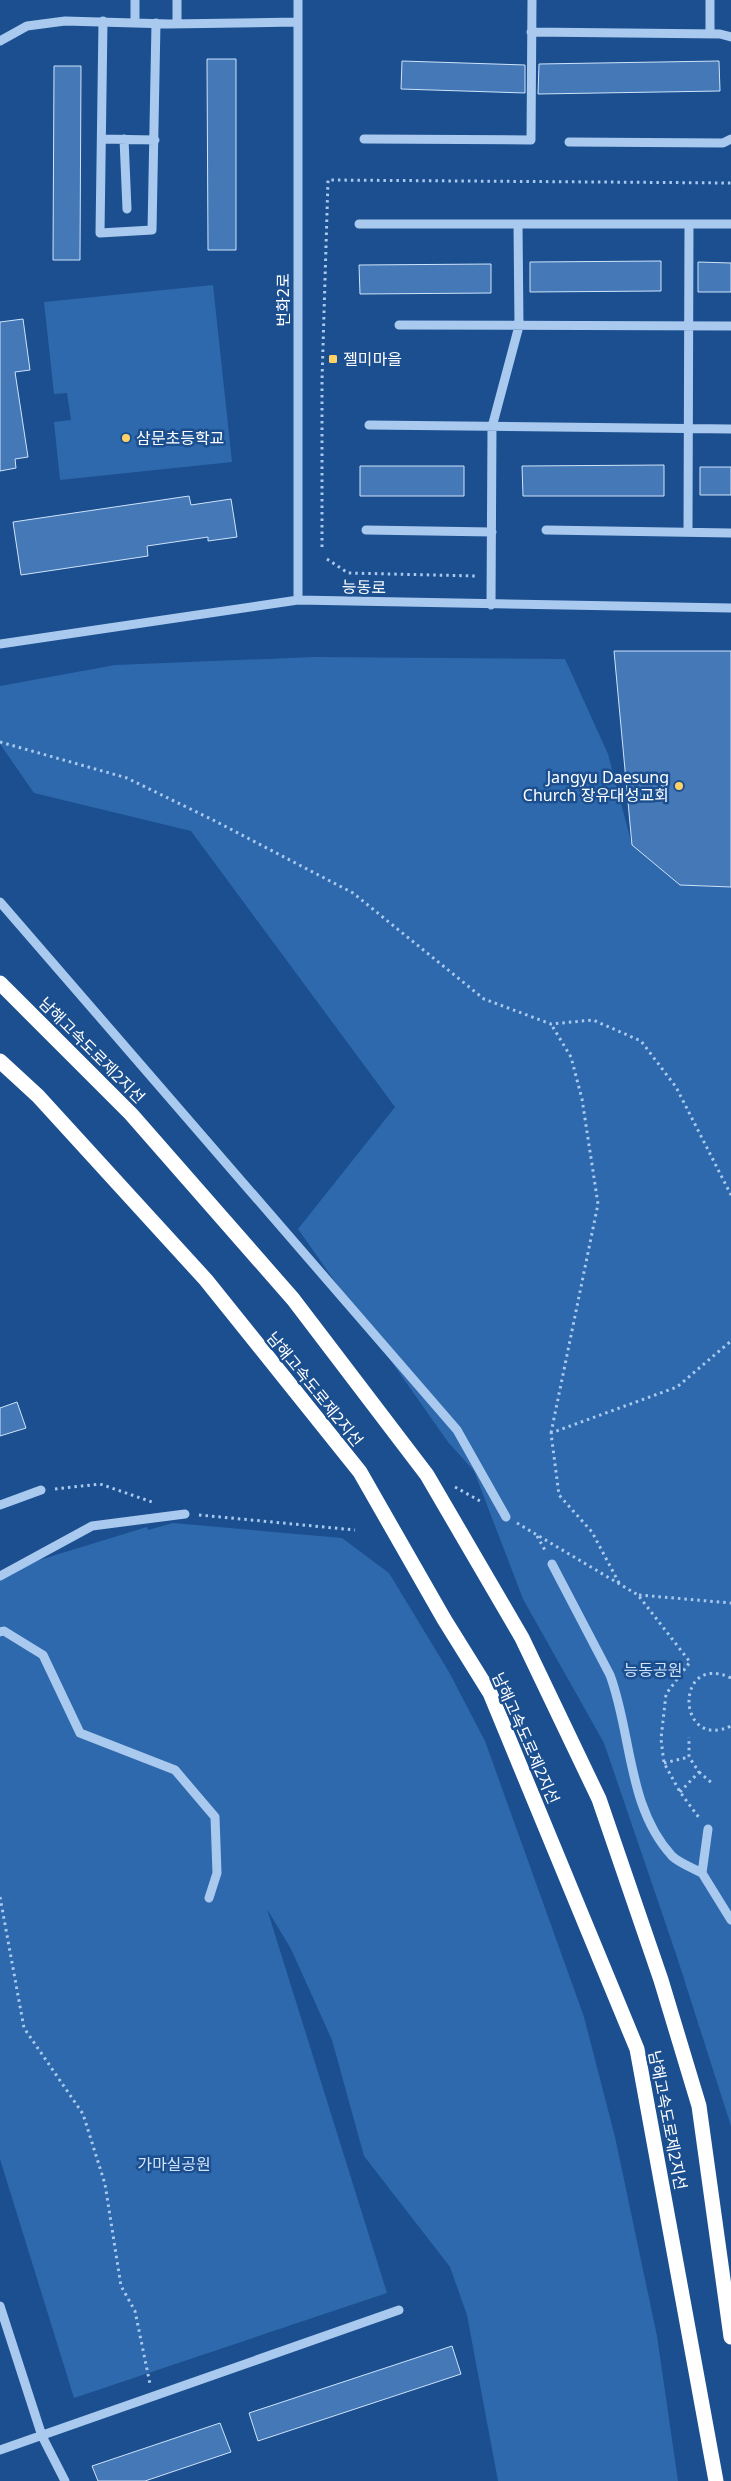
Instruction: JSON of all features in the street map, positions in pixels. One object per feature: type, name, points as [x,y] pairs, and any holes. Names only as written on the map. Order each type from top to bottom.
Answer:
[{"type":"highway","name":"남해고속도로제2지선","points":[[0,983],[131,1114],[293,1298],[427,1475],[522,1638],[599,1799],[661,1980],[699,2106],[731,2337]]},
{"type":"highway","name":"남해고속도로제2지선","points":[[0,1061],[38,1096],[206,1280],[360,1472],[444,1619],[490,1693],[637,2049],[716,2481]]},
{"type":"street","points":[[135,0],[135,22]]},
{"type":"street","points":[[177,0],[177,22]]},
{"type":"street","name":"번화2로","points":[[298,0],[298,600]]},
{"type":"street","points":[[364,139],[531,140],[532,0]]},
{"type":"street","points":[[710,0],[710,34]]},
{"type":"street","points":[[0,41],[27,26],[65,21],[156,23],[298,22]]},
{"type":"street","points":[[103,21],[100,233],[152,230],[156,23]]},
{"type":"street","points":[[531,32],[710,34],[731,37]]},
{"type":"street","points":[[102,139],[155,140]]},
{"type":"street","points":[[124,139],[127,209]]},
{"type":"street","points":[[569,142],[723,143],[731,139]]},
{"type":"street","points":[[359,224],[731,224]]},
{"type":"street","points":[[491,605],[492,427],[519,326],[518,224]]},
{"type":"street","points":[[688,532],[689,224]]},
{"type":"street","points":[[399,325],[731,326]]},
{"type":"street","points":[[369,425],[731,429]]},
{"type":"street","points":[[366,530],[492,532]]},
{"type":"street","points":[[546,530],[731,533]]},
{"type":"street","name":"능동로","points":[[0,644],[298,600],[731,608]]},
{"type":"street","points":[[0,902],[457,1430],[506,1517]]},
{"type":"street","points":[[0,1505],[41,1490]]},
{"type":"street","points":[[0,1576],[92,1526],[185,1514]]},
{"type":"street","points":[[552,1564],[610,1675],[617,1693],[633,1775],[650,1823],[673,1857],[702,1873],[731,1920]]},
{"type":"street","points":[[0,1632],[4,1631],[43,1655],[80,1733],[175,1770],[215,1817],[217,1873],[209,1898]]},
{"type":"street","points":[[702,1873],[708,1829]]},
{"type":"street","points":[[0,2306],[42,2436],[65,2481]]},
{"type":"street","points":[[0,2450],[399,2310]]},
{"type":"path","points":[[322,547],[322,380],[328,180],[731,183]]},
{"type":"path","points":[[327,559],[348,573],[492,576]]},
{"type":"path","points":[[0,742],[126,778],[215,821],[353,893],[484,1000],[552,1024],[593,1020],[641,1042],[676,1087],[731,1195]]},
{"type":"path","points":[[552,1024],[570,1057],[582,1099],[598,1204],[552,1433],[559,1495],[592,1532],[619,1583]]},
{"type":"path","points":[[552,1433],[677,1387],[731,1341]]},
{"type":"path","points":[[448,1483],[638,1594],[690,1662],[666,1694],[662,1739],[664,1763],[680,1792],[708,1829]]},
{"type":"path","points":[[41,1490],[100,1484],[157,1504]]},
{"type":"path","points":[[185,1514],[355,1530]]},
{"type":"path","points":[[536,1534],[552,1564]]},
{"type":"path","points":[[638,1594],[731,1602]]},
{"type":"path","points":[[731,1678],[713,1673],[704,1676],[696,1681],[687,1698],[691,1716],[697,1723],[715,1730],[731,1726]]},
{"type":"path","points":[[689,1737],[689,1757],[699,1772],[713,1784]]},
{"type":"path","points":[[664,1763],[689,1757]]},
{"type":"path","points":[[680,1792],[699,1772]]},
{"type":"path","points":[[0,1897],[24,2028],[83,2114],[105,2184],[121,2286],[135,2311],[153,2396]]},
{"type":"green space","points":[[213,285],[232,462],[60,480],[54,422],[71,420],[67,393],[54,394],[44,302]]},
{"type":"green space","name":"능동공원","points":[[315,657],[565,659],[608,754],[632,845],[680,885],[731,887],[731,2126],[677,1957],[604,1743],[523,1599],[474,1471],[448,1442],[298,1229],[395,1107],[191,831],[34,793],[0,744],[0,686],[115,665]]},
{"type":"green space","name":"가마실공원","points":[[173,1523],[342,1538],[389,1573],[449,1672],[485,1741],[584,2017],[615,2137],[657,2336],[678,2481],[498,2481],[467,2315],[450,2267],[364,2156],[332,2040],[291,1949],[267,1909],[387,2293],[74,2398],[0,2159],[0,1572],[147,1527],[148,1530]]},
{"type":"building","points":[[207,59],[236,59],[236,250],[208,250]]},
{"type":"building","points":[[402,61],[525,65],[525,93],[401,89]]},
{"type":"building","points":[[719,61],[720,91],[538,94],[539,64]]},
{"type":"building","points":[[54,66],[81,66],[80,260],[53,260]]},
{"type":"building","points":[[661,261],[661,291],[530,292],[530,262]]},
{"type":"building","points":[[698,262],[731,263],[731,292],[698,292]]},
{"type":"building","points":[[491,264],[491,293],[360,294],[359,265]]},
{"type":"building","points":[[23,319],[30,370],[15,372],[28,457],[15,459],[16,468],[0,471],[0,322]]},
{"type":"building","points":[[664,465],[664,496],[523,496],[522,466]]},
{"type":"building","points":[[360,466],[464,466],[464,496],[360,496]]},
{"type":"building","points":[[700,467],[731,467],[731,495],[700,495]]},
{"type":"building","points":[[189,496],[191,505],[231,499],[237,537],[208,541],[208,537],[147,546],[148,556],[21,575],[13,522]]},
{"type":"building","name":"Jangyu Daesung Church 장유대성교회","points":[[614,651],[731,651],[731,887],[680,885],[632,845]]},
{"type":"building","points":[[17,1402],[26,1428],[0,1436],[0,1408]]},
{"type":"building","points":[[452,2346],[461,2374],[258,2441],[249,2413]]},
{"type":"building","points":[[220,2423],[231,2452],[145,2481],[98,2481],[92,2466]]},
{"type":"place","name":"젤미마을","points":[[333,359]]},
{"type":"place","name":"삼문초등학교","points":[[126,438]]},
{"type":"place","name":"Jangyu Daesung Church 장유대성교회","points":[[679,786]]}]
